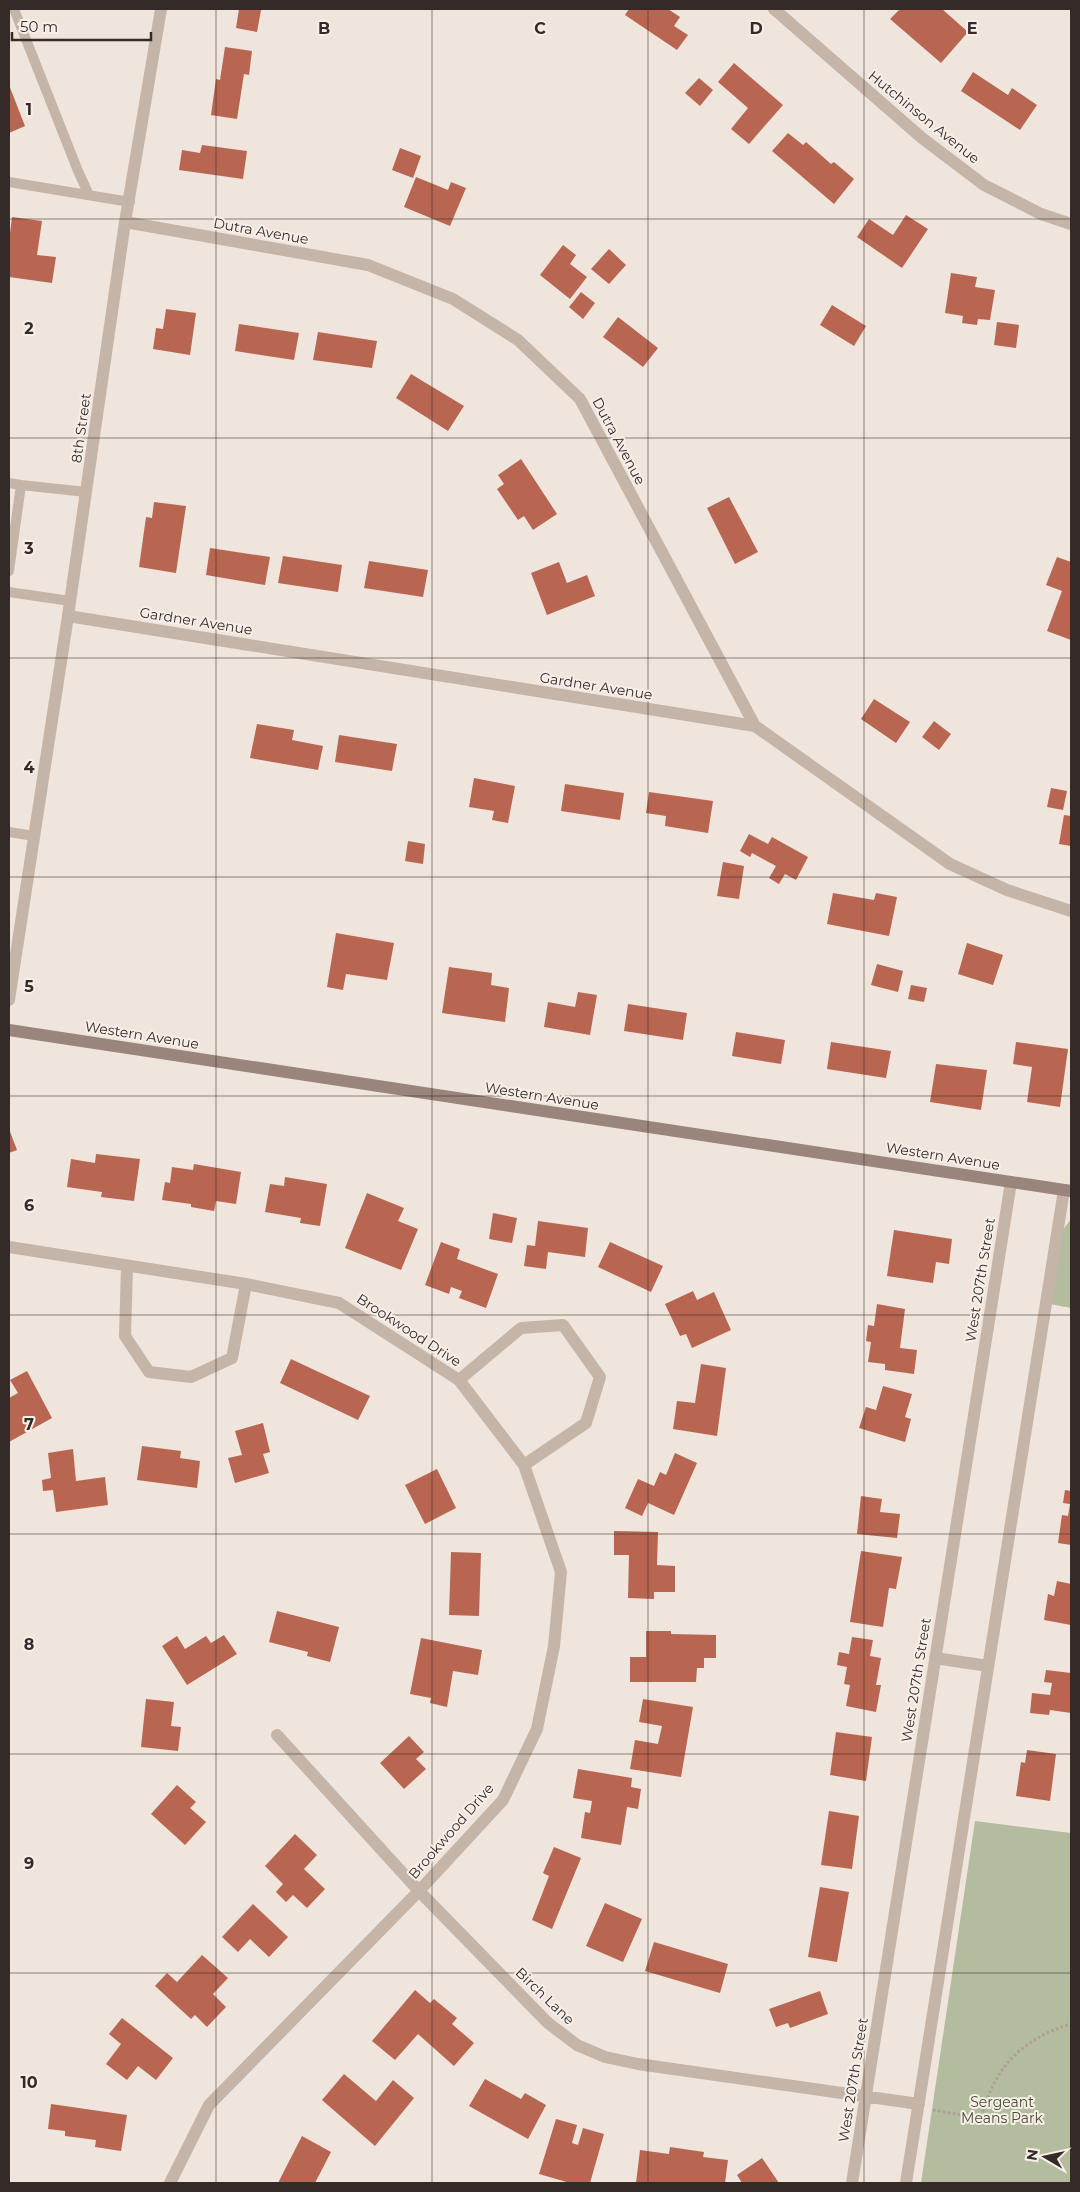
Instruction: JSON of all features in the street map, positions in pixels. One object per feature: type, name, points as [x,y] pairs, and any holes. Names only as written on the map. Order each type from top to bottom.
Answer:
[{"type":"main road","name":"Western Avenue","points":[[9,1030],[1068,1190]]},
{"type":"street","name":"8th Street","points":[[9,1000],[68,616],[125,222],[130,202],[161,9]]},
{"type":"street","name":"Hutchinson Avenue","points":[[774,9],[922,138],[984,185],[1040,214],[1071,224]]},
{"type":"street","name":"Dutra Avenue","points":[[125,222],[368,265],[453,299],[518,340],[580,399],[755,726]]},
{"type":"street","name":"Gardner Avenue","points":[[68,616],[755,726],[950,864],[1007,890],[1071,911]]},
{"type":"street","name":"West 207th Street","points":[[852,2183],[1011,1182]]},
{"type":"street","points":[[906,2183],[988,1666],[1068,1190]]},
{"type":"street","name":"Brookwood Drive","points":[[9,1247],[127,1267],[246,1284],[339,1303],[459,1380],[524,1465],[560,1572],[554,1646],[537,1729],[503,1800],[419,1891],[209,2106],[170,2183]]},
{"type":"street","points":[[127,1267],[125,1336],[149,1372],[192,1377],[232,1358],[246,1284]]},
{"type":"street","points":[[459,1380],[522,1328],[562,1325],[600,1377],[586,1423],[524,1465]]},
{"type":"street","points":[[935,1658],[988,1666]]},
{"type":"street","name":"Birch Lane","points":[[277,1734],[419,1891],[548,2023],[577,2045],[605,2057],[638,2064],[919,2104]]},
{"type":"lane","points":[[14,9],[89,195]]},
{"type":"lane","points":[[9,182],[130,202]]},
{"type":"lane","points":[[9,484],[86,492]]},
{"type":"lane","points":[[9,570],[11,535],[21,485]]},
{"type":"lane","points":[[9,592],[70,600]]},
{"type":"lane","points":[[9,832],[34,836]]},
{"type":"path","points":[[919,2104],[928,2109],[981,2118],[993,2083],[1002,2068],[1016,2053],[1044,2034],[1071,2024]]},
{"type":"green space","points":[[1071,1219],[1071,1308],[1050,1304],[1062,1231]]},
{"type":"green space","name":"Sergeant Means Park","points":[[975,1821],[1071,1833],[1071,2183],[921,2183]]},
{"type":"building","points":[[239,9],[261,10],[257,32],[236,28]]},
{"type":"building","points":[[629,9],[668,9],[680,17],[674,26],[688,35],[677,50],[625,15]]},
{"type":"building","points":[[900,9],[942,9],[968,32],[941,63],[890,19]]},
{"type":"building","points":[[225,47],[252,51],[249,75],[244,74],[237,119],[211,115],[216,79],[220,80]]},
{"type":"building","points":[[734,63],[783,105],[749,144],[731,129],[748,108],[718,82]]},
{"type":"building","points":[[973,72],[1008,95],[1012,88],[1037,105],[1020,130],[961,91]]},
{"type":"building","points":[[699,78],[713,90],[700,106],[685,93]]},
{"type":"building","points":[[9,85],[25,126],[9,133]]},
{"type":"building","points":[[788,133],[803,145],[806,142],[831,164],[834,162],[854,179],[834,204],[772,151]]},
{"type":"building","points":[[202,145],[247,151],[243,179],[179,170],[182,150],[200,153]]},
{"type":"building","points":[[400,148],[421,156],[413,178],[392,170]]},
{"type":"building","points":[[416,177],[448,190],[451,182],[466,188],[450,226],[404,207]]},
{"type":"building","points":[[906,215],[928,229],[902,268],[857,237],[869,219],[893,235]]},
{"type":"building","points":[[12,217],[42,221],[37,255],[56,257],[52,283],[9,277],[9,241]]},
{"type":"building","points":[[563,245],[576,255],[570,264],[587,277],[570,299],[540,275]]},
{"type":"building","points":[[609,249],[626,265],[609,284],[591,269]]},
{"type":"building","points":[[951,273],[977,277],[975,287],[995,290],[990,320],[978,319],[977,325],[962,323],[963,316],[945,313]]},
{"type":"building","points":[[581,292],[595,303],[583,319],[569,307]]},
{"type":"building","points":[[832,305],[866,326],[854,346],[820,325]]},
{"type":"building","points":[[166,309],[196,313],[190,355],[153,349],[156,328],[163,329]]},
{"type":"building","points":[[618,317],[658,348],[643,367],[603,337]]},
{"type":"building","points":[[997,322],[1019,325],[1016,348],[994,345]]},
{"type":"building","points":[[239,324],[299,333],[294,360],[235,351]]},
{"type":"building","points":[[318,332],[377,341],[372,368],[313,360]]},
{"type":"building","points":[[411,374],[464,406],[448,431],[396,398]]},
{"type":"building","points":[[521,459],[557,514],[533,530],[524,516],[518,520],[497,489],[504,484],[498,475]]},
{"type":"building","points":[[729,497],[758,552],[735,564],[707,508]]},
{"type":"building","points":[[154,502],[186,506],[176,573],[139,567],[146,517],[152,518]]},
{"type":"building","points":[[210,548],[270,557],[265,585],[206,575]]},
{"type":"building","points":[[283,556],[342,565],[338,592],[278,583]]},
{"type":"building","points":[[1057,557],[1071,562],[1071,640],[1047,631],[1062,591],[1046,585]]},
{"type":"building","points":[[369,561],[428,570],[423,597],[364,588]]},
{"type":"building","points":[[559,562],[567,583],[587,575],[595,596],[547,615],[531,573]]},
{"type":"building","points":[[874,699],[910,722],[896,743],[861,719]]},
{"type":"building","points":[[934,721],[951,734],[939,750],[922,737]]},
{"type":"building","points":[[257,724],[294,730],[292,740],[323,746],[318,770],[250,758]]},
{"type":"building","points":[[339,735],[397,744],[392,771],[335,762]]},
{"type":"building","points":[[474,778],[515,786],[508,823],[492,820],[494,811],[469,807]]},
{"type":"building","points":[[565,784],[624,793],[620,820],[561,811]]},
{"type":"building","points":[[1051,788],[1067,791],[1063,810],[1047,807]]},
{"type":"building","points":[[649,792],[713,801],[708,833],[665,826],[666,816],[646,813]]},
{"type":"building","points":[[1064,815],[1071,816],[1071,846],[1059,844]]},
{"type":"building","points":[[749,834],[768,844],[772,837],[808,857],[796,880],[785,874],[779,884],[769,878],[776,866],[752,853],[750,857],[740,851]]},
{"type":"building","points":[[408,841],[425,844],[423,864],[405,861]]},
{"type":"building","points":[[723,862],[744,866],[739,899],[717,896]]},
{"type":"building","points":[[833,893],[874,900],[876,893],[897,897],[889,936],[827,924]]},
{"type":"building","points":[[336,933],[394,943],[387,980],[346,974],[343,990],[327,987]]},
{"type":"building","points":[[967,943],[1003,955],[993,985],[958,974]]},
{"type":"building","points":[[877,964],[903,971],[898,992],[871,985]]},
{"type":"building","points":[[449,967],[492,973],[491,985],[509,988],[505,1022],[442,1013]]},
{"type":"building","points":[[911,985],[927,988],[924,1002],[908,999]]},
{"type":"building","points":[[578,992],[597,995],[590,1035],[544,1027],[548,1002],[575,1007]]},
{"type":"building","points":[[628,1004],[687,1013],[683,1040],[624,1031]]},
{"type":"building","points":[[736,1032],[785,1040],[781,1064],[732,1056]]},
{"type":"building","points":[[831,1042],[891,1051],[886,1078],[827,1069]]},
{"type":"building","points":[[1016,1042],[1068,1049],[1060,1107],[1027,1102],[1032,1067],[1013,1064]]},
{"type":"building","points":[[936,1064],[987,1070],[981,1110],[930,1102]]},
{"type":"building","points":[[9,1129],[17,1150],[9,1153]]},
{"type":"building","points":[[96,1154],[140,1159],[134,1201],[101,1197],[102,1192],[67,1187],[71,1159],[95,1163]]},
{"type":"building","points":[[194,1164],[241,1172],[236,1204],[216,1201],[214,1211],[191,1207],[191,1204],[162,1200],[165,1182],[170,1183],[172,1167],[193,1170]]},
{"type":"building","points":[[285,1177],[327,1184],[320,1226],[300,1223],[301,1218],[265,1212],[270,1184],[284,1186]]},
{"type":"building","points":[[367,1193],[404,1208],[398,1221],[418,1229],[401,1270],[345,1248]]},
{"type":"building","points":[[493,1213],[517,1218],[512,1243],[489,1239]]},
{"type":"building","points":[[538,1221],[588,1228],[585,1257],[548,1252],[546,1269],[524,1266],[527,1245],[535,1246]]},
{"type":"building","points":[[894,1230],[952,1239],[949,1264],[936,1262],[933,1283],[887,1276]]},
{"type":"building","points":[[441,1242],[460,1249],[457,1259],[498,1274],[486,1308],[459,1298],[462,1291],[451,1287],[449,1294],[425,1285]]},
{"type":"building","points":[[610,1242],[663,1266],[651,1292],[598,1267]]},
{"type":"building","points":[[693,1291],[697,1300],[714,1292],[731,1330],[692,1348],[686,1334],[680,1336],[665,1304]]},
{"type":"building","points":[[877,1304],[905,1309],[900,1348],[917,1350],[914,1374],[885,1370],[885,1364],[868,1362],[871,1342],[866,1341],[868,1325],[874,1326]]},
{"type":"building","points":[[291,1359],[370,1396],[358,1420],[280,1383]]},
{"type":"building","points":[[701,1364],[726,1368],[717,1436],[673,1429],[677,1401],[695,1403]]},
{"type":"building","points":[[27,1371],[52,1418],[9,1442],[9,1398],[18,1393],[10,1380]]},
{"type":"building","points":[[883,1386],[912,1394],[905,1417],[911,1419],[905,1442],[859,1428],[866,1407],[876,1410]]},
{"type":"building","points":[[263,1423],[270,1452],[263,1454],[269,1473],[235,1483],[228,1458],[242,1455],[235,1431]]},
{"type":"building","points":[[142,1446],[181,1451],[180,1458],[200,1461],[197,1488],[137,1480]]},
{"type":"building","points":[[73,1449],[76,1481],[105,1477],[108,1505],[56,1512],[53,1490],[43,1491],[42,1480],[51,1478],[48,1453]]},
{"type":"building","points":[[675,1453],[697,1463],[674,1515],[648,1503],[642,1516],[625,1508],[638,1479],[654,1486],[660,1472],[666,1475]]},
{"type":"building","points":[[437,1469],[456,1508],[425,1524],[405,1485]]},
{"type":"building","points":[[1065,1490],[1071,1491],[1071,1545],[1058,1543],[1062,1515],[1068,1516],[1070,1504],[1063,1503]]},
{"type":"building","points":[[861,1496],[882,1499],[880,1512],[900,1514],[897,1538],[857,1534]]},
{"type":"building","points":[[614,1531],[658,1532],[657,1565],[675,1566],[675,1592],[654,1592],[654,1599],[628,1598],[629,1555],[614,1555]]},
{"type":"building","points":[[861,1551],[902,1557],[896,1589],[889,1588],[883,1627],[850,1622]]},
{"type":"building","points":[[451,1552],[481,1553],[479,1616],[449,1615]]},
{"type":"building","points":[[1057,1581],[1071,1584],[1071,1625],[1044,1620],[1048,1594],[1054,1596]]},
{"type":"building","points":[[277,1611],[339,1627],[330,1662],[307,1656],[308,1652],[269,1642]]},
{"type":"building","points":[[646,1631],[671,1631],[671,1634],[716,1635],[716,1658],[704,1658],[704,1668],[697,1668],[696,1682],[630,1682],[630,1657],[646,1657]]},
{"type":"building","points":[[224,1635],[237,1654],[187,1685],[162,1646],[177,1636],[185,1649],[206,1636],[211,1643]]},
{"type":"building","points":[[852,1637],[873,1640],[870,1656],[881,1658],[876,1685],[881,1685],[876,1712],[846,1706],[850,1685],[844,1684],[847,1667],[837,1665],[839,1652],[849,1654]]},
{"type":"building","points":[[421,1638],[482,1650],[478,1675],[453,1671],[447,1707],[430,1703],[431,1698],[410,1694]]},
{"type":"building","points":[[1046,1670],[1071,1673],[1071,1713],[1050,1710],[1049,1715],[1030,1713],[1032,1693],[1050,1695],[1052,1683],[1044,1682]]},
{"type":"building","points":[[146,1699],[174,1702],[171,1726],[181,1727],[178,1751],[141,1747]]},
{"type":"building","points":[[643,1699],[693,1707],[681,1777],[630,1769],[635,1740],[658,1744],[662,1726],[639,1722]]},
{"type":"building","points":[[836,1732],[872,1737],[866,1781],[830,1775]]},
{"type":"building","points":[[409,1736],[424,1752],[416,1759],[426,1769],[404,1789],[380,1763]]},
{"type":"building","points":[[1027,1750],[1056,1754],[1050,1801],[1016,1796],[1021,1762],[1025,1763]]},
{"type":"building","points":[[578,1769],[632,1778],[631,1787],[641,1789],[638,1809],[627,1807],[621,1845],[581,1838],[585,1812],[590,1813],[592,1801],[573,1798]]},
{"type":"building","points":[[177,1785],[196,1802],[190,1808],[206,1822],[185,1845],[151,1814]]},
{"type":"building","points":[[829,1811],[859,1816],[852,1869],[821,1865]]},
{"type":"building","points":[[295,1834],[317,1855],[304,1869],[325,1889],[307,1908],[293,1895],[286,1902],[276,1892],[283,1884],[265,1866]]},
{"type":"building","points":[[554,1847],[581,1858],[552,1929],[532,1920],[549,1876],[543,1873]]},
{"type":"building","points":[[820,1887],[849,1892],[837,1962],[808,1957]]},
{"type":"building","points":[[605,1903],[642,1919],[623,1962],[586,1946]]},
{"type":"building","points":[[253,1904],[288,1937],[269,1957],[250,1939],[238,1952],[222,1937]]},
{"type":"building","points":[[654,1942],[728,1964],[720,1993],[645,1971]]},
{"type":"building","points":[[202,1955],[228,1978],[213,1994],[226,2007],[207,2027],[195,2015],[191,2019],[155,1986],[167,1973],[177,1982]]},
{"type":"building","points":[[415,1990],[430,2003],[434,1999],[457,2018],[452,2024],[474,2043],[454,2066],[418,2034],[395,2060],[372,2041]]},
{"type":"building","points":[[820,1991],[828,2014],[790,2028],[788,2023],[776,2027],[769,2009]]},
{"type":"building","points":[[122,2018],[173,2058],[156,2080],[138,2066],[127,2080],[106,2064],[121,2044],[109,2034]]},
{"type":"building","points":[[344,2074],[376,2101],[393,2080],[414,2098],[375,2146],[322,2100]]},
{"type":"building","points":[[485,2079],[521,2099],[525,2093],[546,2105],[528,2139],[469,2106]]},
{"type":"building","points":[[51,2104],[127,2115],[121,2151],[95,2147],[96,2140],[65,2136],[65,2131],[48,2129]]},
{"type":"building","points":[[556,2119],[577,2125],[572,2143],[578,2145],[583,2128],[604,2134],[590,2183],[570,2183],[539,2174]]},
{"type":"building","points":[[302,2136],[331,2152],[315,2183],[278,2183]]},
{"type":"building","points":[[670,2147],[704,2152],[703,2157],[728,2160],[725,2183],[636,2183],[640,2150],[669,2154]]},
{"type":"building","points":[[762,2158],[779,2183],[742,2183],[737,2175]]}]
